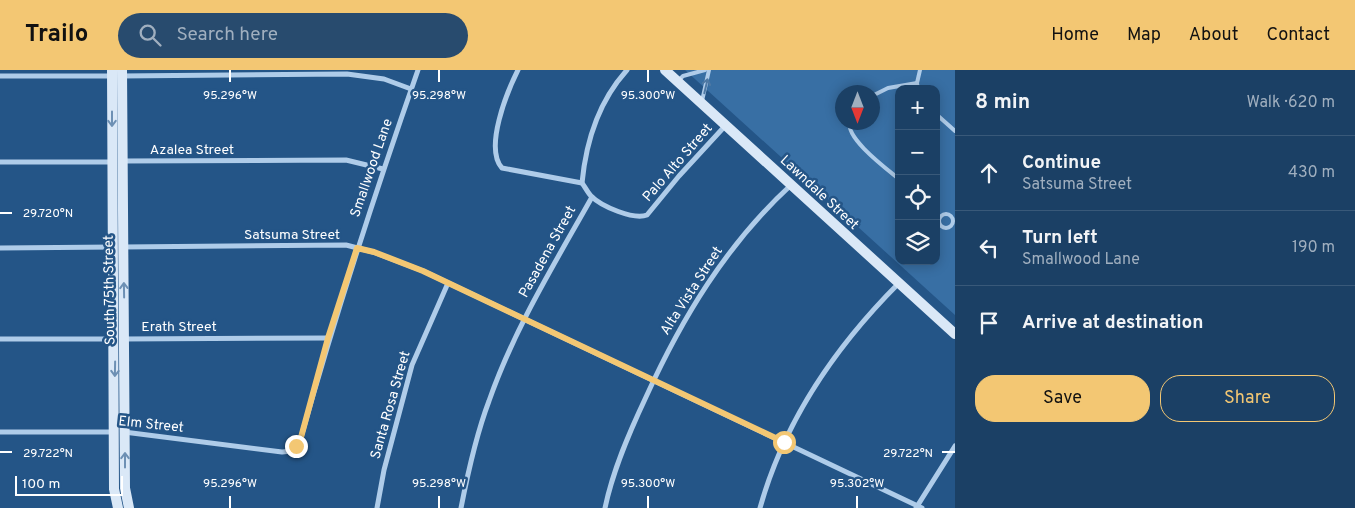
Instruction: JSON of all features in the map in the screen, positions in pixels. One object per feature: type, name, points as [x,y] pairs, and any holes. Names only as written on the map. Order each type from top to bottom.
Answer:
[{"type":"main road","name":"Lawndale Street","points":[[665,70],[955,334]]},
{"type":"main road","name":"South 75th Street","points":[[117,73],[120,339],[119,432],[114,490],[118,508]]},
{"type":"main road","name":"South 75th Street","points":[[119,432],[129,508]]},
{"type":"street","name":"Smallwood Lane","points":[[296,446],[300,441],[328,338],[357,248],[418,70]]},
{"type":"street","points":[[518,70],[504,103],[497,132],[495,154],[498,163],[502,168],[582,183],[588,142],[598,114],[609,93],[626,70]]},
{"type":"street","points":[[0,76],[117,73],[346,74],[384,79],[411,89]]},
{"type":"street","name":"Palo Alto Street","points":[[592,197],[629,216],[641,217],[647,215],[679,176],[726,125]]},
{"type":"street","name":"Azalea Street","points":[[0,162],[346,160],[383,169]]},
{"type":"street","name":"Pasadena Street","points":[[462,508],[467,474],[489,400],[524,320],[592,197],[582,183]]},
{"type":"street","name":"Alta Vista Street","points":[[605,508],[628,436],[686,316],[705,286],[764,211],[791,185]]},
{"type":"street","name":"Satsuma Street","points":[[0,248],[346,245],[357,248],[401,262],[654,380],[918,507]]},
{"type":"street","name":"Santa Rosa Street","points":[[377,508],[384,470],[412,365],[448,284]]},
{"type":"street","points":[[760,508],[784,442],[821,375],[855,331],[899,284]]},
{"type":"street","name":"Erath Street","points":[[0,339],[328,338]]},
{"type":"street","name":"Elm Street","points":[[0,432],[119,432],[282,452],[292,451],[296,446]]},
{"type":"street","points":[[918,507],[955,446]]},
{"type":"lane","points":[[678,81],[683,76],[705,70]]},
{"type":"lane","points":[[702,103],[709,70]]},
{"type":"lane","points":[[880,92],[888,88],[917,83],[920,70]]},
{"type":"lane","points":[[940,118],[955,131]]},
{"type":"lane","points":[[850,130],[850,133],[858,142],[895,175]]},
{"type":"shaded area","points":[[685,70],[955,70],[955,315],[900,265],[940,265],[940,85],[895,85],[895,261]]},
{"type":"route","points":[[296,446],[300,441],[328,338],[357,248],[374,252],[423,271],[784,442]]}]
